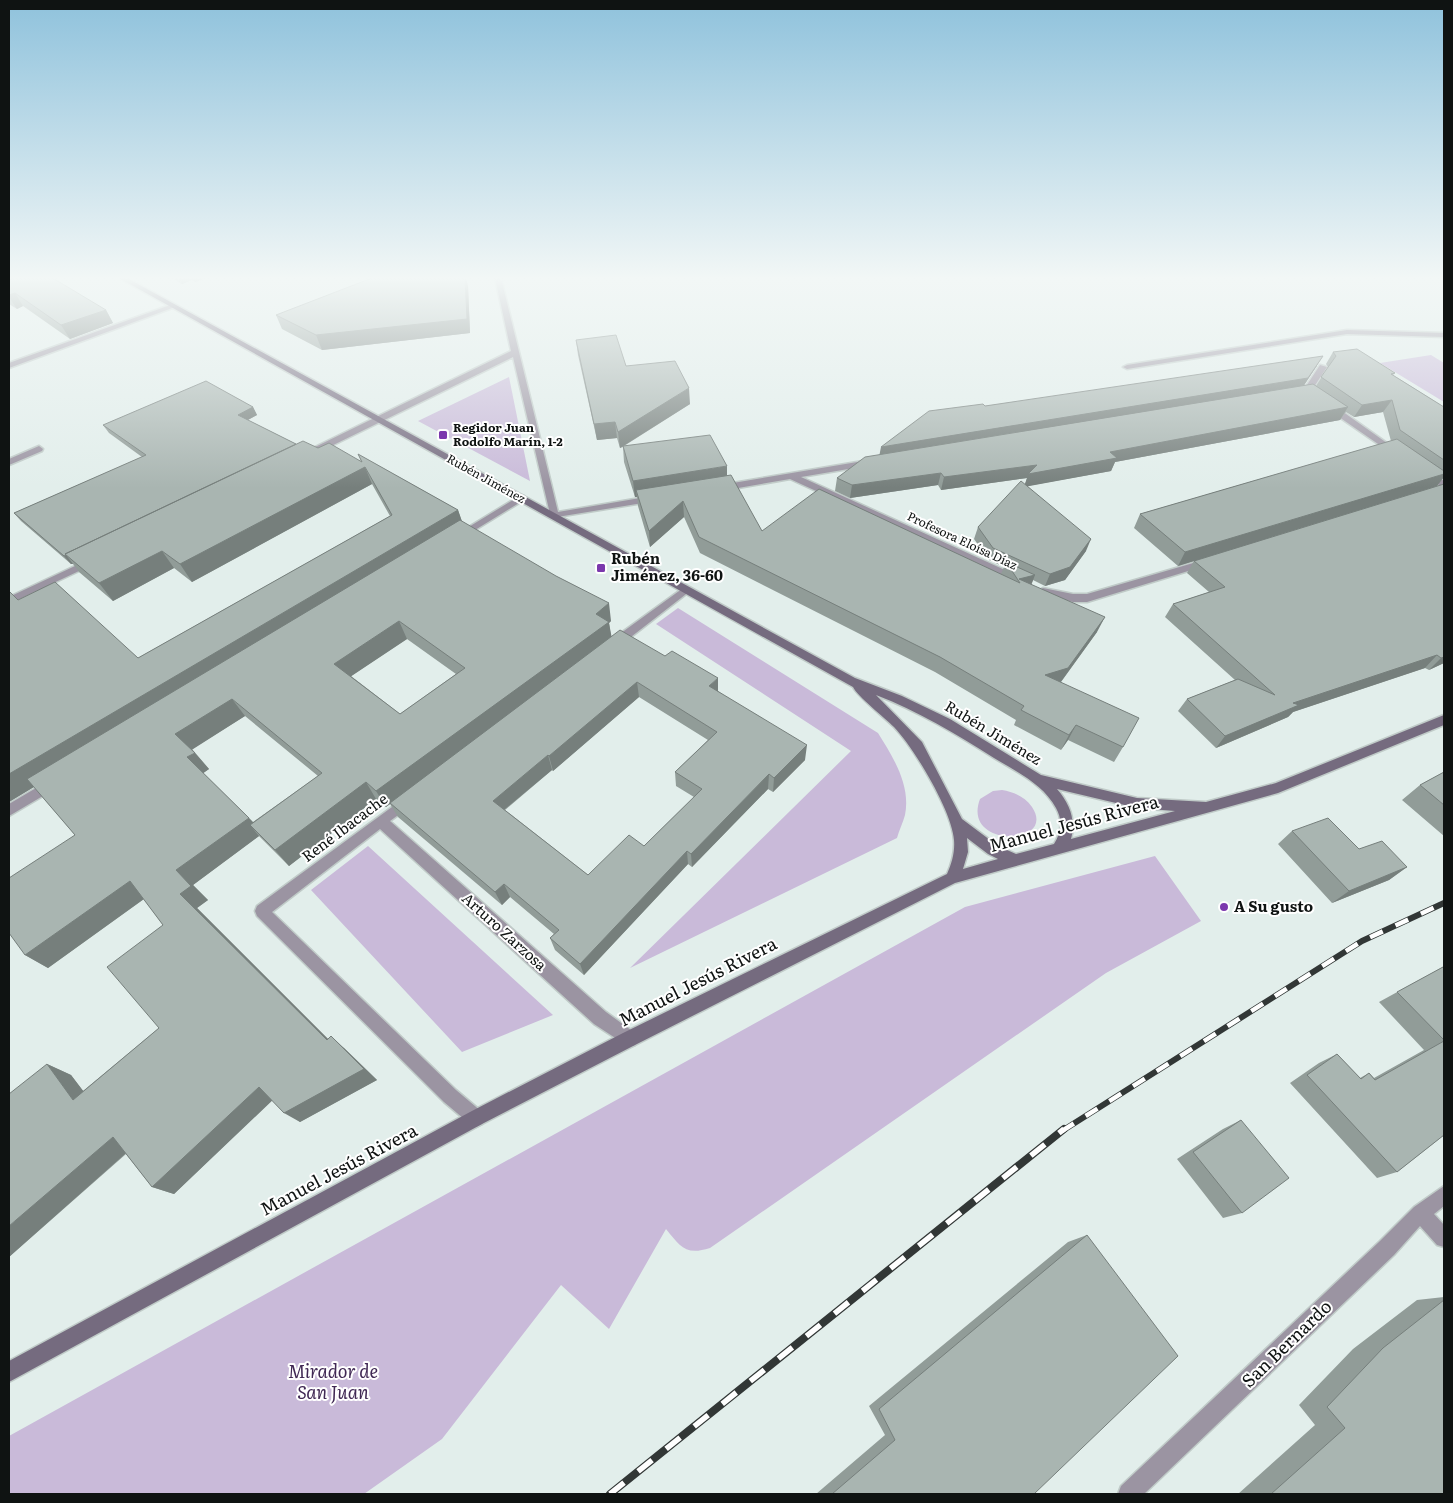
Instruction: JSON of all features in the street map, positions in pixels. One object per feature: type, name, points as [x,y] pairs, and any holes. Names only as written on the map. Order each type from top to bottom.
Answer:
[{"type":"main road","name":"Rubén Jiménez","points":[[249,348],[851,681],[898,699],[946,722],[1038,778],[1137,803],[1213,808]]},
{"type":"main road","name":"Rubén Jiménez","points":[[851,681],[891,715],[916,742],[959,824],[962,850],[959,865],[952,878]]},
{"type":"main road","name":"Manuel Jesús Rivera","points":[[9,1372],[476,1118],[629,1039],[952,878],[1213,808],[1278,788],[1444,720]]},
{"type":"main road","points":[[1038,778],[1053,792],[1064,809],[1068,827],[1065,841],[1058,849]]},
{"type":"main road","points":[[959,824],[993,850],[1016,861]]},
{"type":"street","points":[[9,366],[58,348]]},
{"type":"street","points":[[515,348],[554,516],[663,498]]},
{"type":"street","points":[[1127,367],[1245,348]]},
{"type":"street","points":[[307,455],[516,352]]},
{"type":"street","points":[[1307,392],[1323,366]]},
{"type":"street","points":[[1297,393],[1307,392],[1315,397]]},
{"type":"street","points":[[1323,402],[1404,458]]},
{"type":"street","points":[[9,462],[39,449]]},
{"type":"street","points":[[712,489],[878,462]]},
{"type":"street","points":[[1420,469],[1441,488]]},
{"type":"street","name":"Profesora Eloísa Díaz","points":[[791,476],[1028,585],[1057,596],[1087,598],[1220,557]]},
{"type":"street","points":[[448,543],[520,498]]},
{"type":"street","points":[[9,601],[97,558]]},
{"type":"street","points":[[606,650],[686,589]]},
{"type":"street","points":[[9,811],[67,775]]},
{"type":"street","name":"René Ibacache","points":[[420,792],[262,911],[450,1096],[476,1118]]},
{"type":"street","name":"Arturo Zarzosa","points":[[381,821],[600,1018],[629,1039]]},
{"type":"street","name":"San Bernardo","points":[[1129,1494],[1387,1248],[1420,1213],[1444,1195]]},
{"type":"street","points":[[1420,1213],[1444,1238]]},
{"type":"green space","points":[[1431,355],[1444,363],[1444,402],[1380,363]]},
{"type":"green space","points":[[509,377],[530,481],[418,421]]},
{"type":"green space","points":[[678,608],[878,733],[895,762],[903,782],[906,804],[905,815],[897,838],[630,968],[851,751],[656,624]]},
{"type":"green space","points":[[1002,790],[1019,796],[1032,807],[1036,820],[1032,829],[1022,835],[995,834],[984,827],[978,815],[980,799],[993,791]]},
{"type":"green space","points":[[368,846],[553,1015],[462,1052],[311,890]]},
{"type":"green space","name":"Mirador de San Juan","points":[[1155,856],[1201,921],[1106,973],[710,1248],[695,1251],[684,1248],[679,1245],[666,1229],[609,1329],[561,1285],[442,1439],[364,1494],[9,1494],[9,1436],[965,907]]},
{"type":"building","points":[[578,348],[620,348],[626,366],[675,361],[689,388],[618,432],[615,422],[594,424]]},
{"type":"building","points":[[1357,349],[1395,373],[1391,374],[1444,407],[1444,460],[1400,430],[1392,400],[1362,405],[1321,377],[1336,356],[1333,352]]},
{"type":"building","points":[[1323,356],[1308,378],[881,447],[929,411],[983,404],[985,406]]},
{"type":"building","points":[[206,381],[253,407],[238,415],[296,444],[64,556],[14,513],[146,455],[103,425]]},
{"type":"building","points":[[1313,384],[1348,407],[1110,452],[1117,458],[1028,474],[1037,465],[944,477],[941,473],[852,485],[837,478],[865,457]]},
{"type":"building","points":[[710,435],[727,466],[633,481],[623,446]]},
{"type":"building","points":[[1397,439],[1444,471],[1444,474],[1185,552],[1140,514]]},
{"type":"building","points":[[303,441],[318,448],[329,443],[362,462],[358,454],[458,510],[9,774],[9,591],[18,600],[55,582],[138,658],[392,515],[365,467],[180,564],[162,551],[99,583],[65,554]]},
{"type":"building","points":[[731,475],[762,531],[819,489],[1020,583],[1006,562],[1035,575],[1019,579],[1105,617],[1068,668],[1045,675],[1139,718],[1123,747],[1076,725],[1069,735],[1021,710],[1024,706],[940,657],[699,537],[683,501],[649,531],[636,490]]},
{"type":"building","points":[[1021,481],[1091,539],[1070,567],[1050,574],[993,548],[978,527]]},
{"type":"building","points":[[1444,484],[1444,657],[1441,658],[1437,655],[1293,703],[1299,705],[1225,736],[1187,699],[1238,679],[1275,695],[1173,604],[1225,587],[1194,561]]},
{"type":"building","points":[[460,520],[556,576],[609,603],[596,614],[609,622],[376,791],[366,782],[275,850],[250,825],[322,773],[232,699],[175,734],[195,753],[187,757],[249,818],[176,870],[191,886],[180,894],[327,1040],[331,1036],[364,1069],[284,1113],[259,1087],[152,1187],[113,1137],[9,1226],[9,1094],[47,1064],[73,1100],[159,1028],[107,967],[163,925],[130,881],[25,955],[9,933],[9,878],[75,835],[27,779]],"holes":[[[399,621],[465,668],[400,714],[334,664]]]},
{"type":"building","points":[[620,630],[665,656],[672,651],[718,678],[709,686],[807,745],[774,778],[769,774],[691,854],[687,851],[580,964],[550,938],[559,930],[504,884],[495,892],[390,803]],"holes":[[[637,682],[717,732],[675,772],[702,789],[644,846],[629,835],[588,875],[493,801]]]},
{"type":"building","points":[[1444,772],[1444,805],[1420,785]]},
{"type":"building","points":[[1328,818],[1359,849],[1382,841],[1407,867],[1349,891],[1292,831]]},
{"type":"building","points":[[1443,967],[1444,969],[1444,1040],[1397,992]]},
{"type":"building","points":[[1444,1041],[1444,1135],[1397,1172],[1307,1075],[1337,1054],[1361,1079],[1369,1073],[1375,1080]]},
{"type":"building","points":[[1241,1120],[1289,1178],[1242,1213],[1193,1152]]},
{"type":"building","points":[[1087,1235],[1178,1356],[1034,1494],[832,1494],[895,1440],[879,1409]]},
{"type":"building","points":[[1444,1300],[1444,1494],[1271,1494],[1345,1428],[1327,1407],[1383,1348]]},
{"type":"railway","points":[[1062,1131],[1362,941],[1444,903]]},
{"type":"railway","points":[[610,1494],[1064,1129]]},
{"type":"place","name":"Regidor Juan Rodolfo Marín, 1-2","points":[[443,435]]},
{"type":"place","name":"Rubén Jiménez, 36-60","points":[[601,568]]},
{"type":"place","name":"A Su gusto","points":[[1224,907]]}]
